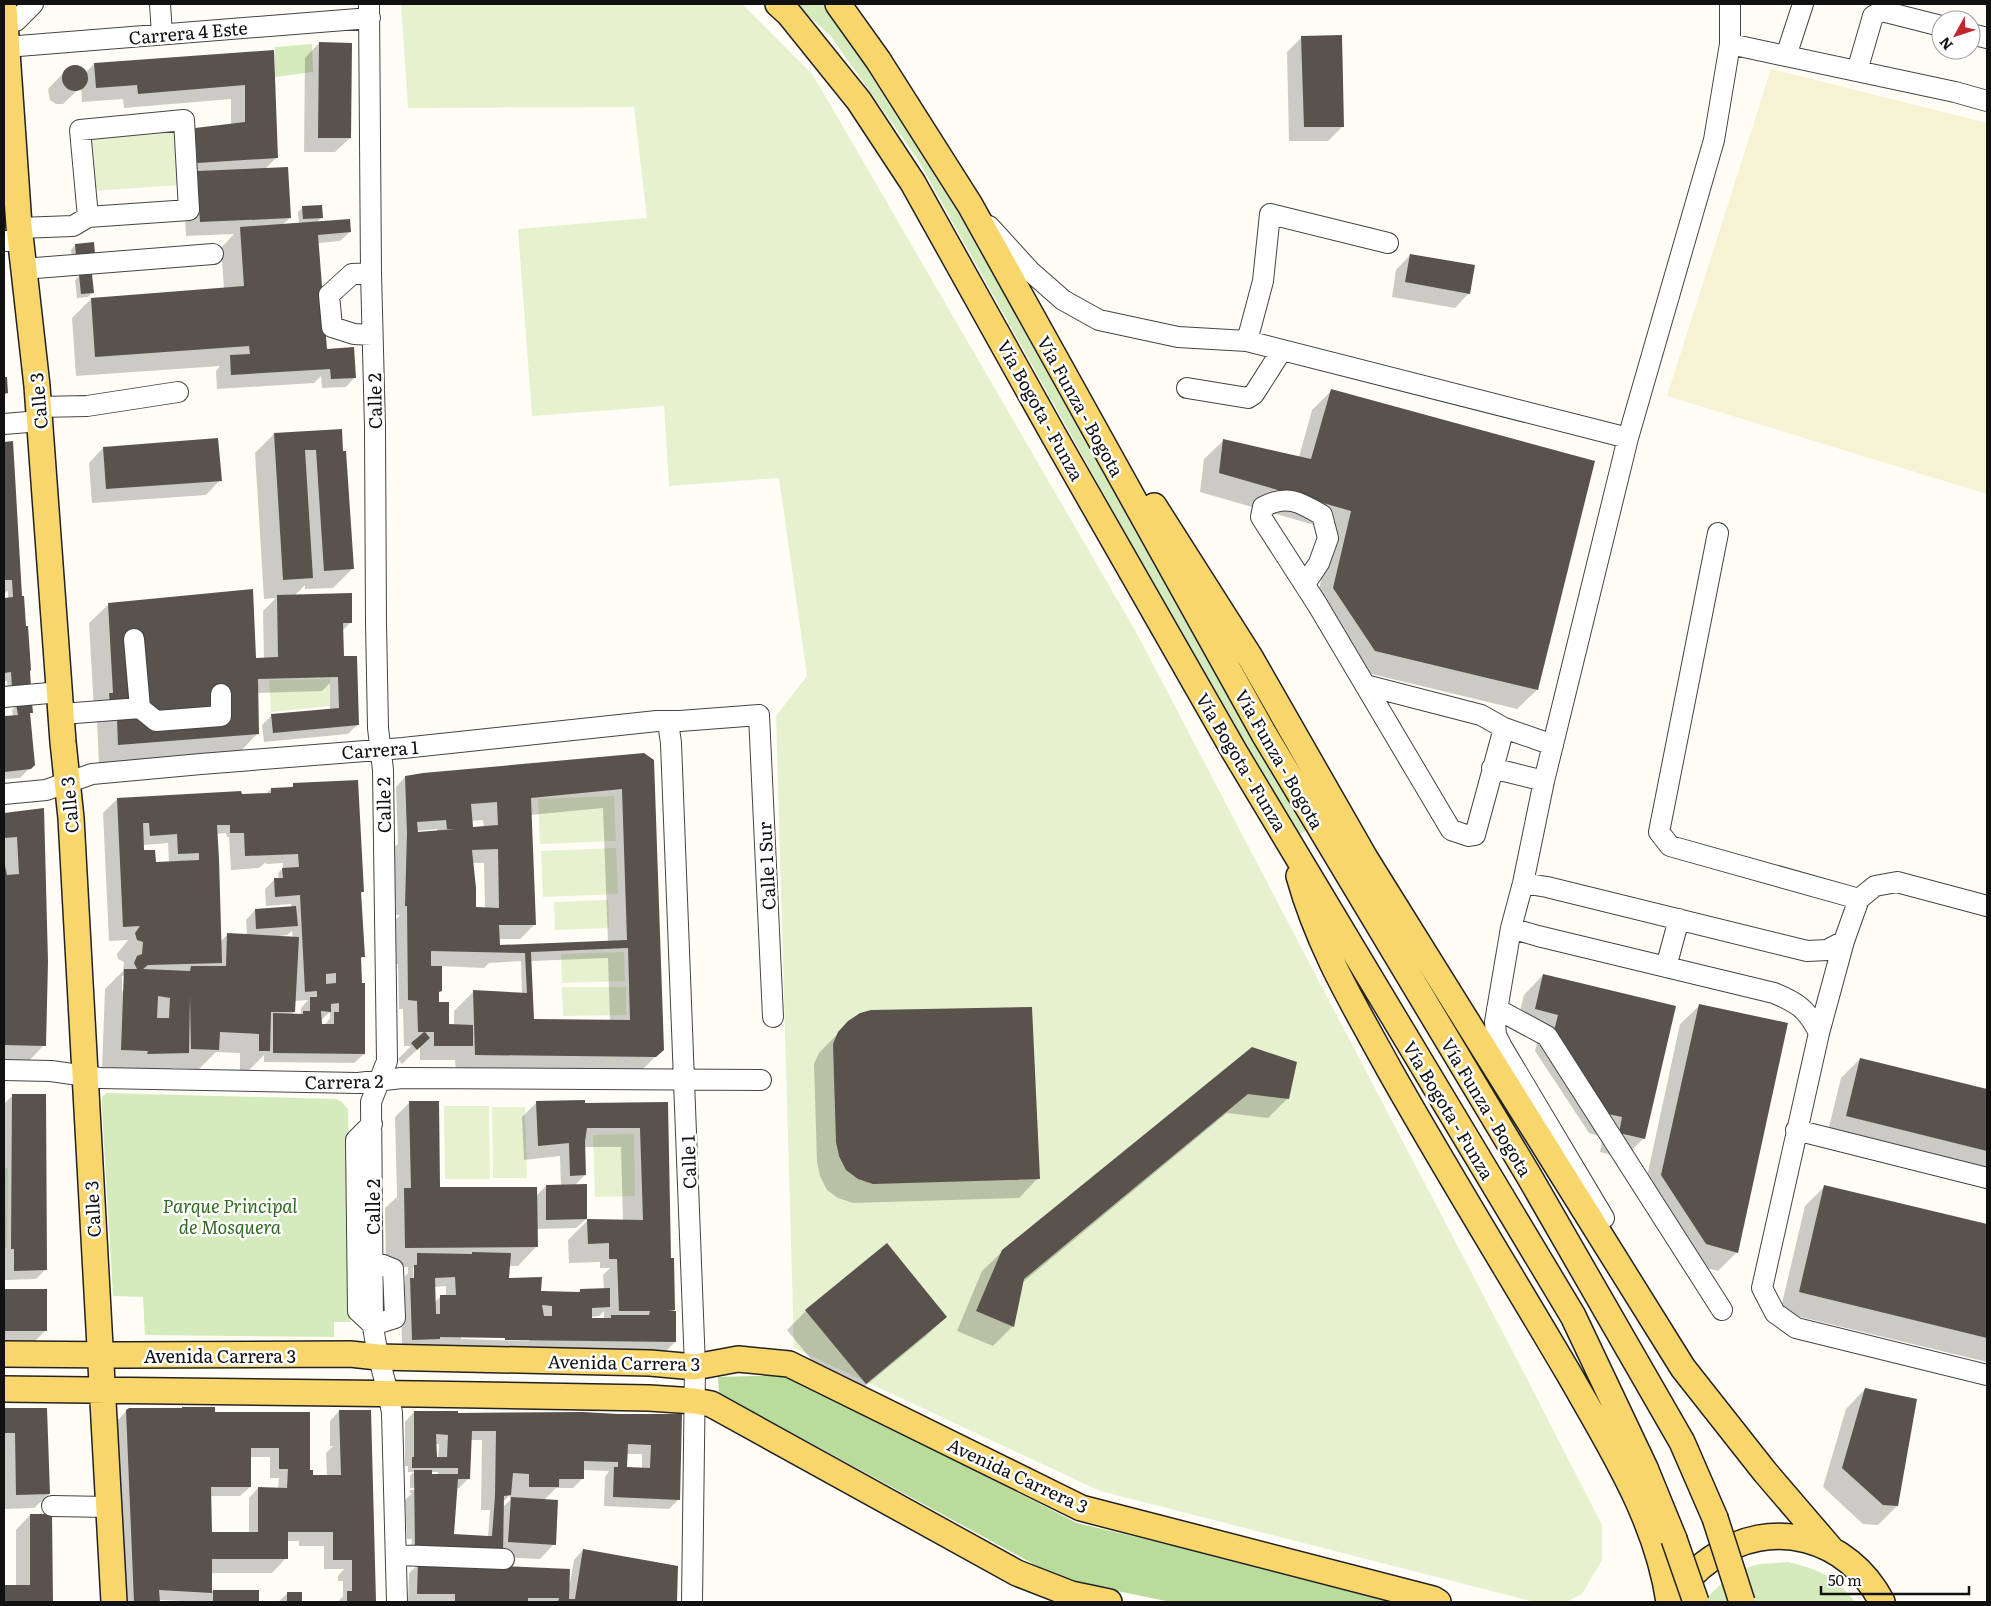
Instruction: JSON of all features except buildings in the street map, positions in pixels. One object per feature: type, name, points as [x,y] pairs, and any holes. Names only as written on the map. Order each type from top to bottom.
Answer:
[{"type":"main road","name":"Vía Bogota - Funza","points":[[778,4],[789,14],[859,101],[914,182],[1058,442],[1234,751],[1573,1316],[1645,1468],[1674,1539],[1696,1602]]},
{"type":"main road","name":"Vía Funza - Bogota","points":[[838,4],[883,69],[970,205],[1264,734],[1529,1176],[1682,1442],[1715,1518],[1742,1602]]},
{"type":"main road","name":"Calle 3","points":[[5,26],[8,146],[14,237],[23,269],[39,414],[67,783],[82,1010],[84,1076],[114,1602]]},
{"type":"main road","points":[[1070,386],[1164,520],[1250,657],[1371,866],[1683,1368],[1766,1472],[1831,1549]]},
{"type":"main road","points":[[1287,838],[1310,915],[1334,970],[1430,1142],[1520,1291],[1613,1451],[1645,1518],[1665,1576],[1669,1602]]},
{"type":"main road","name":"Avenida Carrera 3","points":[[4,1354],[350,1354],[378,1357],[650,1363],[695,1367],[738,1359],[789,1364],[1082,1508],[1433,1599],[1438,1602]]},
{"type":"main road","name":"Avenida Carrera 3","points":[[4,1389],[640,1398],[695,1401],[711,1404],[1017,1573],[1071,1594],[1109,1602]]},
{"type":"main road","points":[[1674,1602],[1680,1590],[1699,1568],[1721,1551],[1748,1540],[1776,1536],[1804,1539],[1831,1549],[1855,1565],[1878,1594],[1897,1602]]},
{"type":"street","points":[[5,26],[16,21],[33,4]]},
{"type":"street","points":[[160,4],[162,34]]},
{"type":"street","points":[[1683,1368],[1643,1285],[1502,1048],[1496,1035],[1494,1022],[1511,928],[1523,883],[1544,782],[1628,438],[1714,140],[1730,44],[1730,4]]},
{"type":"street","points":[[1786,56],[1803,4]]},
{"type":"street","name":"Carrera 4 Este","points":[[5,26],[162,34],[369,11]]},
{"type":"street","name":"Calle 2","points":[[369,11],[378,728],[381,750],[387,1061],[372,1102],[373,1325],[378,1357],[389,1394],[392,1413],[397,1602]]},
{"type":"street","points":[[1856,71],[1873,16],[1882,11],[1931,23]]},
{"type":"street","points":[[1730,44],[1955,92],[1987,101]]},
{"type":"street","points":[[14,237],[73,226],[88,217],[189,210],[184,120],[80,130],[88,217]]},
{"type":"street","points":[[970,205],[1030,271],[1063,300],[1099,320],[1178,337],[1247,341],[1628,438]]},
{"type":"street","points":[[1247,341],[1264,281],[1270,214],[1388,243]]},
{"type":"street","points":[[23,269],[212,254]]},
{"type":"street","points":[[372,273],[352,274],[329,294],[332,327],[354,334],[372,335]]},
{"type":"street","points":[[1187,388],[1248,398],[1254,394],[1282,350]]},
{"type":"street","points":[[4,424],[39,414],[178,392]]},
{"type":"street","points":[[1718,533],[1659,832],[1670,846],[1859,899]]},
{"type":"street","points":[[1305,584],[1451,830],[1470,836],[1475,835],[1504,728]]},
{"type":"street","points":[[134,639],[140,708]]},
{"type":"street","points":[[1365,685],[1481,715],[1504,728],[1553,745]]},
{"type":"street","points":[[4,697],[140,708],[156,721],[221,716],[221,694]]},
{"type":"street","points":[[1385,719],[1405,694]]},
{"type":"street","name":"Carrera 1","points":[[4,794],[46,790],[92,774],[381,750],[657,721],[668,722],[759,715]]},
{"type":"street","name":"Calle 1 Sur","points":[[759,715],[773,1017]]},
{"type":"street","name":"Calle 1","points":[[668,722],[671,743],[695,1367],[692,1602]]},
{"type":"street","points":[[1492,768],[1544,782]]},
{"type":"street","points":[[1987,906],[1897,882],[1875,886],[1859,899],[1844,942],[1819,1033],[1762,1288],[1775,1313],[1796,1328],[1987,1375]]},
{"type":"street","points":[[1523,883],[1547,887],[1807,951],[1827,950],[1844,942]]},
{"type":"street","points":[[1666,967],[1678,919]]},
{"type":"street","points":[[1511,928],[1774,993],[1789,999],[1805,1009],[1819,1033]]},
{"type":"street","points":[[1497,1009],[1547,1036],[1722,1310]]},
{"type":"street","name":"Carrera 2","points":[[4,1070],[51,1071],[100,1078],[358,1083],[402,1078],[684,1078],[696,1080],[761,1080]]},
{"type":"street","points":[[372,1124],[356,1140],[358,1311],[373,1325]]},
{"type":"street","points":[[1796,1130],[1987,1178]]},
{"type":"street","points":[[52,1506],[108,1507]]},
{"type":"street","points":[[396,1555],[504,1559]]},
{"type":"shaded area","points":[[1771,69],[1987,123],[1987,494],[1667,396]]},
{"type":"green space","points":[[401,4],[742,4],[813,75],[1136,632],[1602,1525],[1602,1560],[1582,1594],[1566,1602],[1535,1602],[1100,1491],[794,1348],[776,716],[807,676],[779,478],[669,486],[664,406],[532,416],[518,229],[647,218],[634,107],[408,108]]},
{"type":"green space","points":[[794,4],[825,4],[921,144],[1306,831],[1297,835],[1161,597],[918,160],[830,35]]},
{"type":"green space","points":[[312,44],[313,72],[275,77],[275,47]]},
{"type":"green space","points":[[174,131],[178,185],[95,191],[91,137]]},
{"type":"green space","points":[[330,679],[330,706],[271,712],[269,680]]},
{"type":"green space","points":[[614,796],[616,841],[540,844],[538,799]]},
{"type":"green space","points":[[616,848],[618,894],[543,897],[541,851]]},
{"type":"green space","points":[[608,900],[609,928],[555,930],[554,902]]},
{"type":"green space","points":[[624,952],[625,981],[562,983],[561,954]]},
{"type":"green space","points":[[562,987],[626,987],[626,1015],[563,1016]]},
{"type":"green space","name":"Parque Principal de Mosquera","points":[[107,1093],[335,1099],[341,1101],[348,1109],[351,1322],[334,1322],[334,1337],[145,1335],[143,1297],[113,1296],[102,1110],[102,1097]]},
{"type":"green space","points":[[444,1106],[489,1106],[490,1179],[445,1179]]},
{"type":"green space","points":[[492,1107],[525,1107],[527,1178],[493,1178]]},
{"type":"green space","points":[[634,1134],[635,1196],[595,1197],[593,1135]]},
{"type":"green space","points":[[4,1168],[8,1168],[7,1248],[4,1248]]},
{"type":"green space","points":[[788,1375],[1077,1523],[1409,1602],[1171,1602],[1063,1580],[719,1393],[718,1377]]},
{"type":"green space","points":[[1788,1562],[1826,1575],[1841,1586],[1855,1602],[1705,1602],[1722,1584],[1745,1569],[1760,1564]]}]
